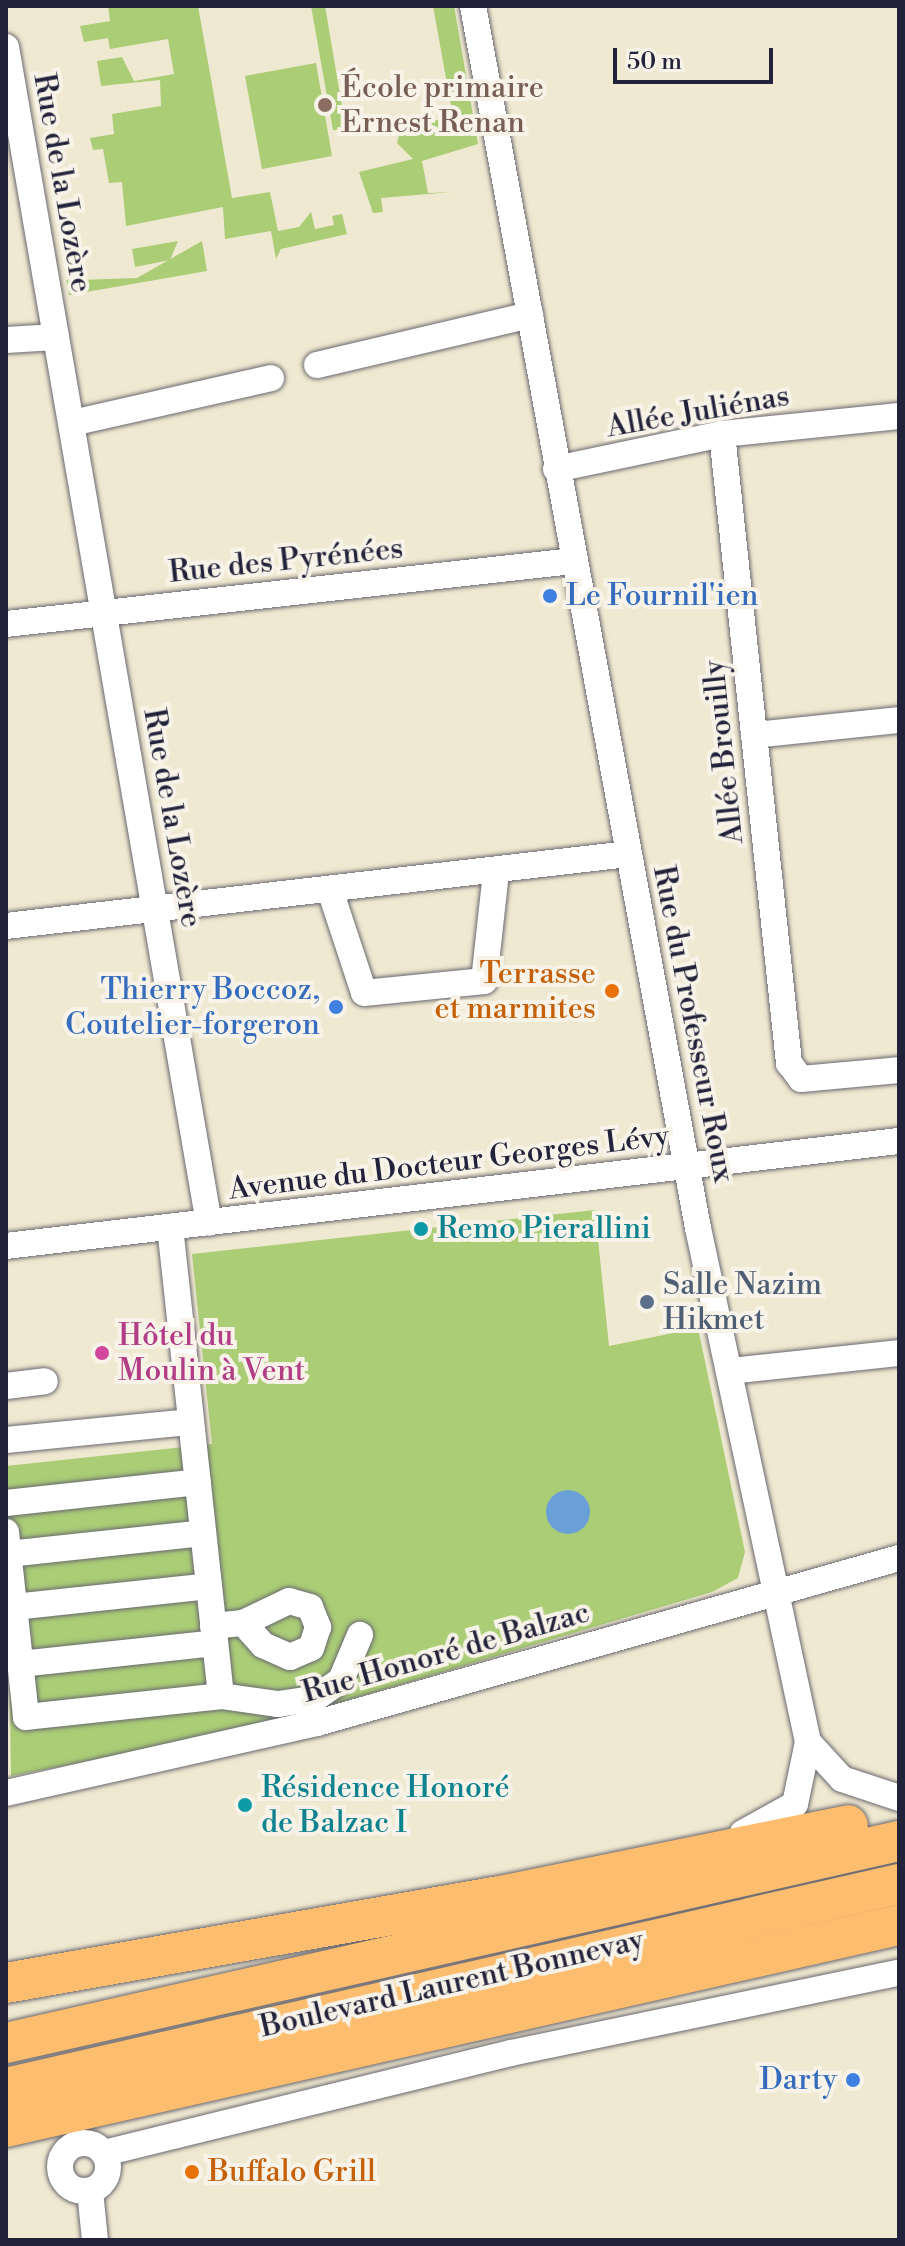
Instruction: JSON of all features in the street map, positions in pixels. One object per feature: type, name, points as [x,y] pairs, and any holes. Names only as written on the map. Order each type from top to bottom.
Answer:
[{"type":"highway","points":[[6,1983],[578,1880],[899,1815]]},
{"type":"highway","name":"Boulevard Laurent Bonnevay","points":[[6,2043],[899,1841]]},
{"type":"highway","name":"Boulevard Laurent Bonnevay","points":[[6,2088],[899,1884]]},
{"type":"highway","points":[[6,2127],[899,1925]]},
{"type":"street","name":"Rue du Professeur Roux","points":[[473,6],[573,561],[688,1167],[773,1590],[808,1742],[803,1787],[783,1815],[578,1880]]},
{"type":"street","name":"Rue de la Lozère","points":[[6,47],[209,1223]]},
{"type":"street","points":[[317,365],[530,315]]},
{"type":"street","points":[[6,340],[56,337]]},
{"type":"street","points":[[72,423],[271,378]]},
{"type":"street","name":"Allée Juliénas","points":[[556,469],[722,434],[899,416]]},
{"type":"street","name":"Allée Brouilly","points":[[722,434],[789,1063],[801,1079],[899,1070]]},
{"type":"street","name":"Rue des Pyrénées","points":[[6,624],[573,561]]},
{"type":"street","points":[[754,735],[899,720]]},
{"type":"street","points":[[6,926],[496,873],[628,854]]},
{"type":"street","points":[[330,890],[356,984],[364,993],[379,992],[484,981],[496,873]]},
{"type":"street","name":"Avenue du Docteur Georges Lévy","points":[[6,1246],[899,1141]]},
{"type":"street","points":[[170,1227],[184,1291],[191,1422],[221,1696]]},
{"type":"street","points":[[730,1371],[899,1353]]},
{"type":"street","points":[[6,1386],[45,1381]]},
{"type":"street","points":[[6,1440],[191,1422]]},
{"type":"street","points":[[6,1503],[198,1482]]},
{"type":"street","points":[[203,1533],[7,1543],[26,1717],[221,1696],[278,1704],[314,1699],[341,1680],[360,1635]]},
{"type":"street","name":"Rue Honoré de Balzac","points":[[6,1793],[317,1723],[773,1590],[899,1558]]},
{"type":"street","points":[[14,1607],[209,1586]]},
{"type":"street","points":[[20,1664],[214,1634],[243,1623]]},
{"type":"street","name":"Rue du Professeur Roux","points":[[808,1742],[842,1779],[899,1798]]},
{"type":"street","points":[[6,2136],[64,2153],[84,2143],[104,2153],[511,2053],[899,1973]]},
{"type":"street","points":[[64,2153],[59,2169],[66,2184],[90,2191]]},
{"type":"street","points":[[90,2191],[107,2175],[104,2153]]},
{"type":"street","points":[[90,2191],[95,2240]]},
{"type":"green space","points":[[108,6],[198,6],[232,198],[270,192],[278,231],[299,227],[311,212],[315,229],[334,225],[332,216],[342,214],[347,234],[281,249],[276,259],[271,231],[225,239],[223,207],[126,226],[122,182],[109,183],[103,149],[93,150],[90,138],[114,134],[112,114],[161,106],[160,80],[101,86],[97,61],[122,57],[134,81],[174,74],[168,39],[110,49],[108,38],[84,42],[80,26],[110,21]]},
{"type":"green space","points":[[311,6],[325,6],[346,130],[333,130]]},
{"type":"green space","points":[[433,6],[454,6],[478,144],[422,161],[428,193],[452,192],[381,198],[383,212],[373,213],[359,172],[413,159],[397,143],[401,127],[453,117]]},
{"type":"green space","points":[[316,63],[332,156],[262,169],[245,76]]},
{"type":"green space","points":[[178,241],[170,260],[135,267],[132,249]]},
{"type":"green space","points":[[202,241],[207,271],[69,295],[64,267],[79,280],[137,278]]},
{"type":"green space","points":[[595,1210],[609,1346],[698,1328],[745,1552],[738,1578],[712,1592],[251,1729],[11,1776],[6,1466],[212,1444],[192,1254]]},
{"type":"water","points":[[568,1490],[584,1496],[590,1512],[584,1528],[568,1534],[552,1528],[546,1512],[552,1496]]},
{"type":"place","name":"École primaire Ernest Renan","points":[[325,105]]},
{"type":"place","name":"Le Fournil'ien","points":[[550,596]]},
{"type":"place","name":"Terrasse et marmites","points":[[612,991]]},
{"type":"place","name":"Thierry Boccoz, Coutelier-forgeron","points":[[336,1007]]},
{"type":"place","name":"Remo Pierallini","points":[[421,1229]]},
{"type":"place","name":"Salle Nazim Hikmet","points":[[647,1302]]},
{"type":"place","name":"Hôtel du Moulin à Vent","points":[[102,1353]]},
{"type":"place","name":"Résidence Honoré de Balzac I","points":[[245,1805]]},
{"type":"place","name":"Darty","points":[[853,2080]]},
{"type":"place","name":"Buffalo Grill","points":[[192,2172]]}]
